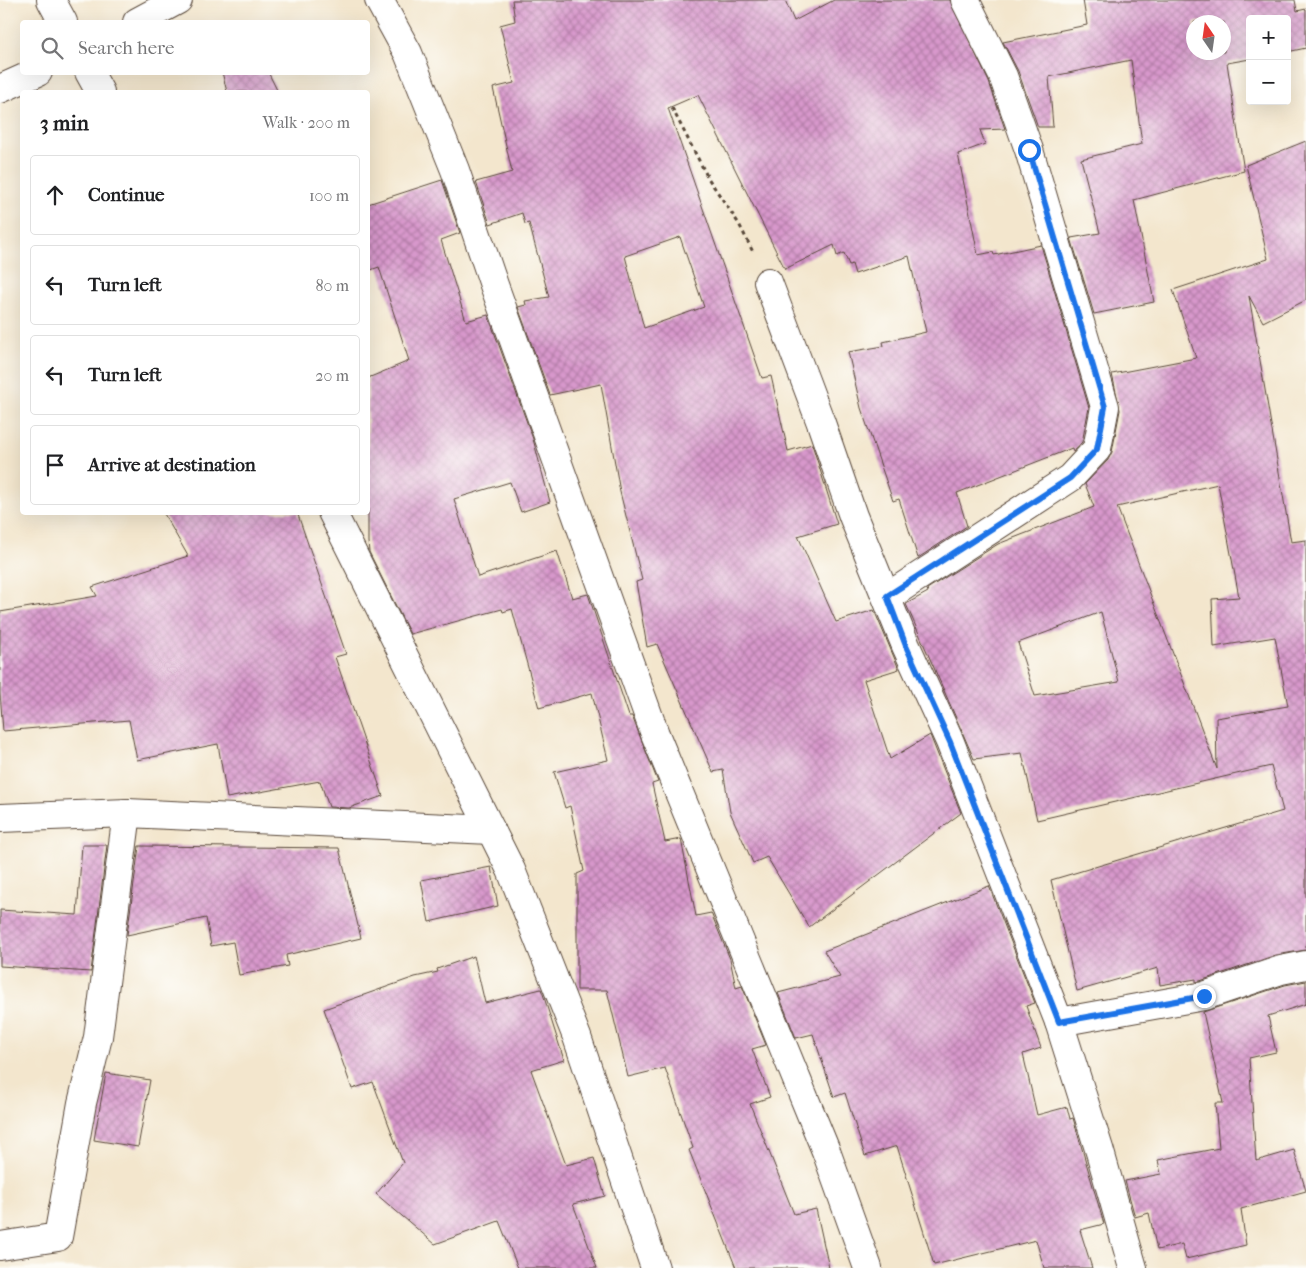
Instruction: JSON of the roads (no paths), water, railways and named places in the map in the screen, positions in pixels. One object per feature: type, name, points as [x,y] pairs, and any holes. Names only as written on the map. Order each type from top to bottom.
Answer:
[{"type":"street","points":[[51,0],[61,20]]},
{"type":"street","points":[[141,20],[178,0]]},
{"type":"street","points":[[379,0],[408,53],[455,170],[494,285],[655,734],[826,1151],[868,1268]]},
{"type":"street","points":[[887,596],[1070,478],[1097,449],[1105,407],[1029,150],[1003,76],[965,0]]},
{"type":"street","points":[[0,89],[31,75]]},
{"type":"street","points":[[91,75],[99,90]]},
{"type":"street","points":[[768,282],[821,423],[853,516],[906,646],[950,742],[1059,1022],[1100,1152],[1133,1268]]},
{"type":"street","points":[[333,515],[511,870],[576,1037],[655,1268]]},
{"type":"street","points":[[0,818],[127,813],[490,830]]},
{"type":"street","points":[[0,1246],[58,1237],[82,1103],[98,1036],[127,813]]},
{"type":"street","points":[[1059,1022],[1204,996],[1281,970],[1306,965]]}]
